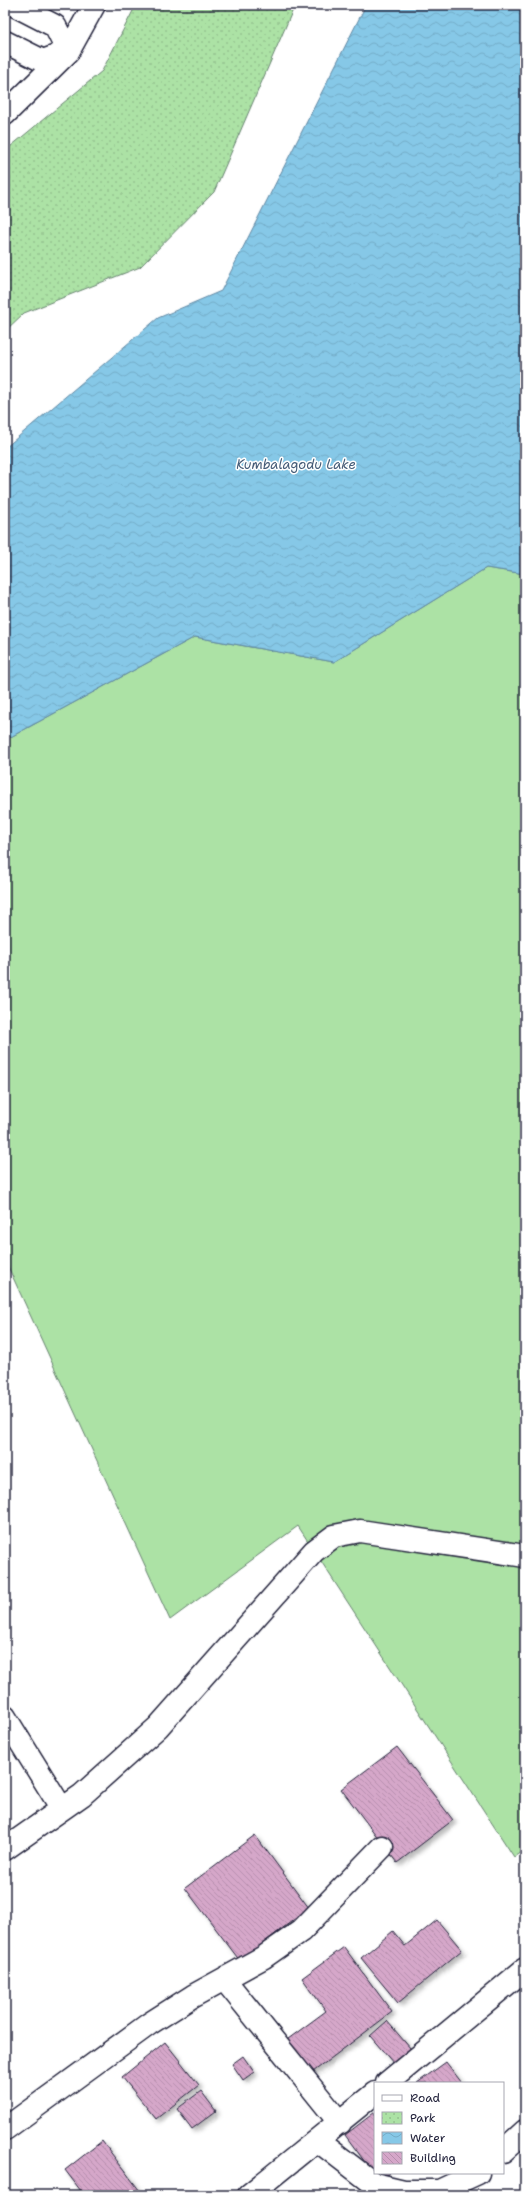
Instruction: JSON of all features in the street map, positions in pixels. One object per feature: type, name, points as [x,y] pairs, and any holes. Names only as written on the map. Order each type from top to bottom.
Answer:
[{"type":"street","points":[[14,5],[55,26],[68,52]]},
{"type":"street","points":[[5,114],[68,52],[94,5]]},
{"type":"street","points":[[5,42],[43,61],[68,52]]},
{"type":"street","points":[[5,1849],[82,1795],[158,1727],[314,1551],[334,1536],[360,1530],[525,1556]]},
{"type":"street","points":[[5,1717],[62,1809]]},
{"type":"street","points":[[5,2129],[149,2024],[264,1957],[301,1931],[382,1847]]},
{"type":"street","points":[[389,2082],[525,1969]]},
{"type":"street","points":[[224,1979],[340,2122]]},
{"type":"street","points":[[249,2195],[374,2094]]},
{"type":"street","points":[[504,2150],[525,2131]]},
{"type":"street","points":[[318,2140],[374,2184],[404,2191],[439,2191],[476,2174]]},
{"type":"green space","points":[[136,5],[295,5],[214,192],[140,267],[24,313],[5,331],[5,151],[102,71]]},
{"type":"green space","points":[[486,568],[525,574],[525,1849],[514,1857],[298,1526],[170,1620],[5,1260],[5,740],[195,637],[334,662]]},
{"type":"water","name":"Kumbalagodu Lake","points":[[366,5],[525,5],[525,574],[486,568],[334,662],[195,637],[5,740],[5,448],[158,318],[221,291]]},
{"type":"building","points":[[397,1747],[453,1820],[397,1863],[341,1789]]},
{"type":"building","points":[[255,1835],[309,1908],[240,1961],[185,1888]]},
{"type":"building","points":[[437,1920],[462,1950],[398,2003],[361,1958],[393,1931],[405,1946]]},
{"type":"building","points":[[344,1947],[392,2012],[309,2075],[284,2042],[326,2011],[302,1978]]},
{"type":"building","points":[[387,2021],[417,2056],[400,2071],[370,2036]]},
{"type":"building","points":[[165,2042],[199,2085],[156,2119],[122,2077]]},
{"type":"building","points":[[243,2056],[254,2072],[243,2080],[232,2064]]},
{"type":"building","points":[[446,2062],[461,2082],[418,2082]]},
{"type":"building","points":[[201,2091],[216,2111],[192,2129],[177,2109]]},
{"type":"building","points":[[374,2113],[374,2174],[389,2174],[379,2181],[345,2135]]},
{"type":"building","points":[[102,2141],[143,2195],[84,2195],[65,2170]]}]
